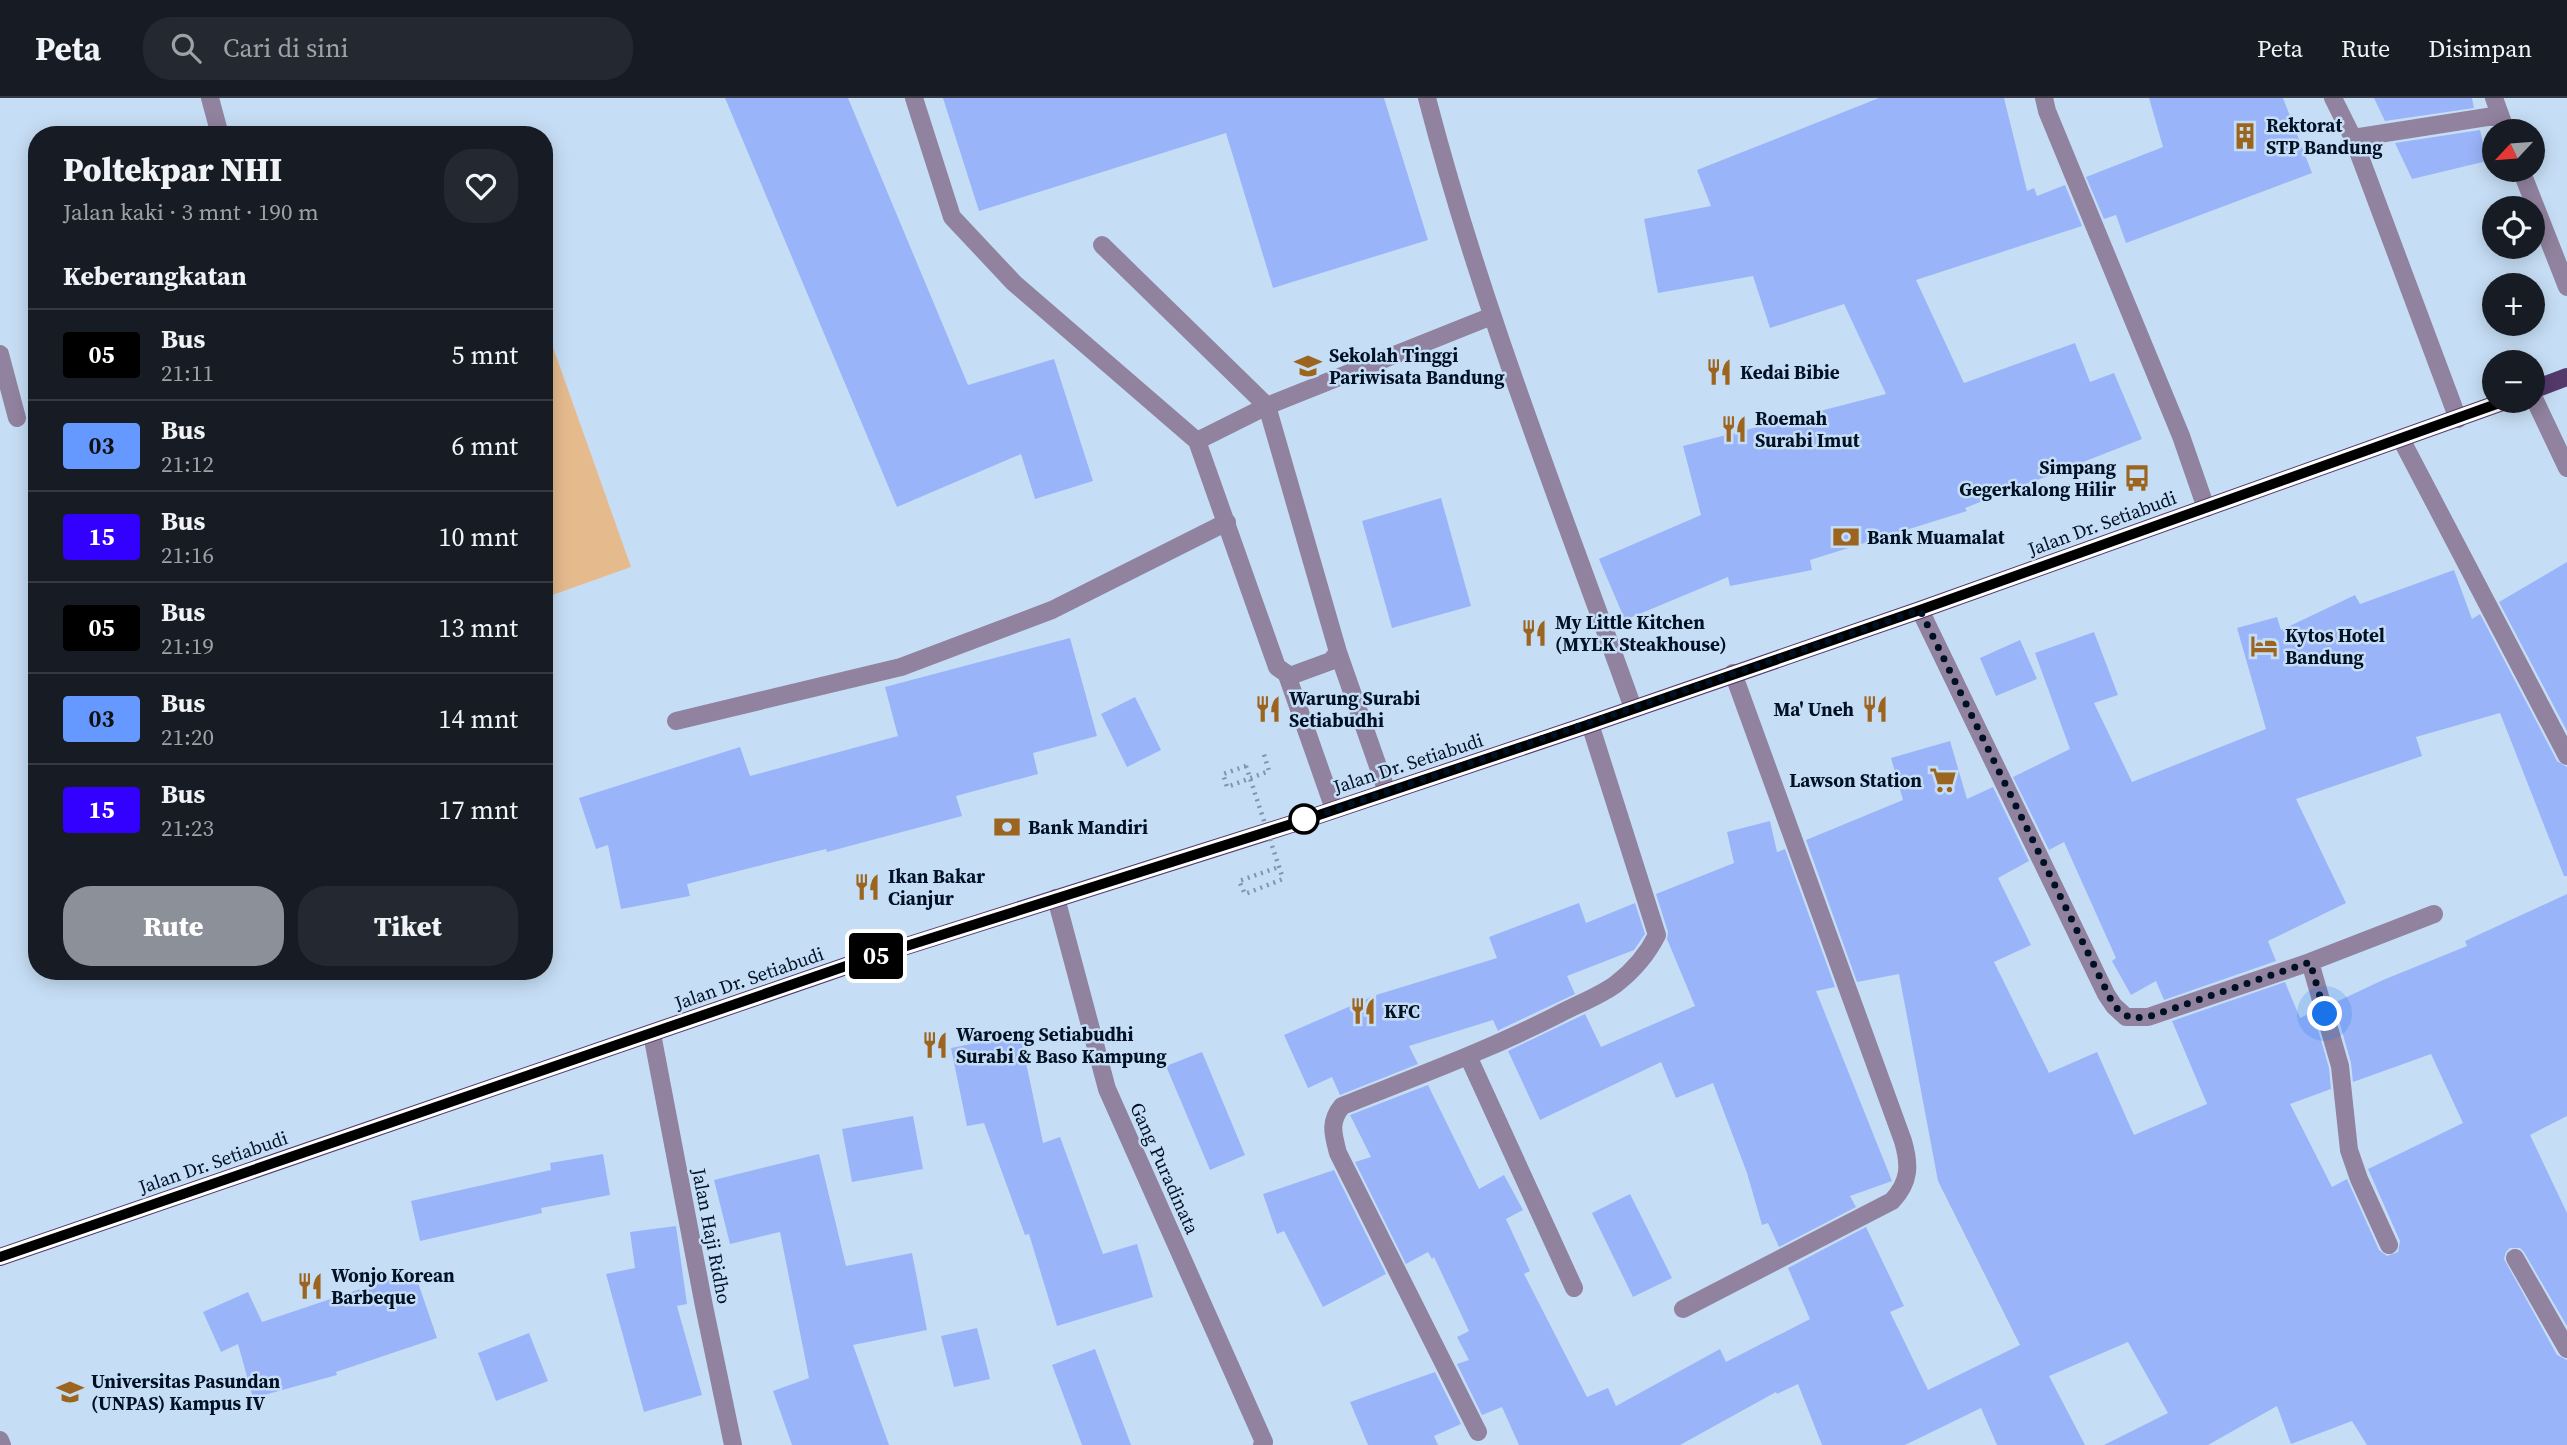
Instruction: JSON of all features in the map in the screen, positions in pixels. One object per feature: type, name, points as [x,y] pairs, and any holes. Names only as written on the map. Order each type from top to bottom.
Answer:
[{"type":"main road","points":[[2545,386],[2567,377]]},
{"type":"main road","name":"Jalan Dr. Setiabudi","points":[[0,1257],[878,955],[1590,724],[1920,610],[2482,410]]},
{"type":"street","points":[[210,98],[218,126]]},
{"type":"street","points":[[914,98],[952,217],[1014,283],[1197,441],[1277,667],[1290,676],[1331,661],[1338,652]]},
{"type":"street","points":[[1427,98],[1443,161],[1492,316],[1633,708]]},
{"type":"street","points":[[2044,98],[2047,111],[2181,436],[2206,508]]},
{"type":"street","points":[[2333,98],[2353,138],[2458,419]]},
{"type":"street","points":[[2353,138],[2500,115]]},
{"type":"street","points":[[2526,182],[2567,288]]},
{"type":"street","points":[[1102,246],[1268,406],[1338,652],[1387,792]]},
{"type":"street","points":[[1197,441],[1268,406],[1492,316]]},
{"type":"street","points":[[0,354],[17,418]]},
{"type":"street","points":[[2542,413],[2567,468]]},
{"type":"street","points":[[2401,439],[2567,756]]},
{"type":"street","points":[[676,721],[901,667],[1052,610],[1227,522]]},
{"type":"street","points":[[1920,610],[2114,1006],[2130,1018],[2148,1017],[2310,962],[2434,914]]},
{"type":"street","points":[[1683,1309],[1892,1201],[1903,1190],[1908,1177],[1908,1160],[1903,1140],[1732,673]]},
{"type":"street","points":[[1287,674],[1334,809]]},
{"type":"street","points":[[1478,1432],[1338,1153],[1333,1117],[1342,1106],[1468,1056],[1542,1023],[1614,985],[1649,951],[1657,935],[1590,724]]},
{"type":"street","name":"Gang Puradinata","points":[[1056,898],[1107,1089],[1264,1442],[1262,1445]]},
{"type":"street","points":[[2310,962],[2340,1066],[2349,1150],[2389,1245]]},
{"type":"street","name":"Jalan Haji Ridho","points":[[652,1034],[733,1445]]},
{"type":"street","points":[[1468,1056],[1574,1288]]},
{"type":"street","points":[[2515,1258],[2567,1349]]},
{"type":"path","points":[[1263,751],[1269,771],[1227,787],[1223,774],[1246,766],[1283,879],[1245,894],[1239,881],[1285,865]]},
{"type":"shaded area","points":[[553,347],[631,567],[553,595]]},
{"type":"building","points":[[725,98],[848,98],[968,385],[1054,359],[1093,481],[1035,499],[1021,454],[897,507]]},
{"type":"building","points":[[943,98],[1384,98],[1428,240],[1273,288],[1226,133],[979,211]]},
{"type":"building","points":[[1879,98],[2004,98],[2027,191],[2034,188],[2037,196],[2065,185],[2082,226],[1916,280],[1964,383],[2075,343],[2090,382],[2114,373],[2142,439],[1965,508],[1967,511],[1810,560],[1812,570],[1730,586],[1728,577],[1625,620],[1599,559],[1701,515],[1683,446],[1886,394],[1844,304],[1770,328],[1753,276],[1658,293],[1644,219],[1711,206],[1697,170]]},
{"type":"building","name":"Rektorat STP Bandung","points":[[2149,98],[2283,98],[2312,173],[2126,243],[2116,215],[2104,219],[2086,177],[2163,147]]},
{"type":"building","points":[[2374,98],[2472,98],[2474,108],[2385,121]]},
{"type":"building","points":[[2480,130],[2482,162],[2412,179],[2395,143]]},
{"type":"building","points":[[1441,498],[1471,606],[1392,628],[1362,521]]},
{"type":"building","points":[[2567,562],[2567,731],[2499,602]]},
{"type":"building","points":[[2454,570],[2472,619],[2480,614],[2557,761],[2567,767],[2567,876],[2564,876],[2500,713],[2416,737],[2422,756],[2296,799],[2346,903],[2268,941],[2276,961],[2164,1000],[2156,981],[2131,995],[2112,961],[2116,958],[2064,842],[2049,850],[2013,777],[2070,749],[2035,653],[2094,632],[2118,695],[2094,703],[2132,782],[2266,729],[2237,628],[2277,617],[2281,630],[2355,595],[2360,604]]},
{"type":"building","points":[[1070,638],[1097,736],[1033,753],[1038,774],[956,796],[962,816],[827,852],[826,849],[687,884],[690,896],[621,909],[608,845],[596,849],[579,798],[740,747],[750,776],[898,736],[885,687]]},
{"type":"building","points":[[2020,640],[2037,679],[1996,696],[1980,658]]},
{"type":"building","points":[[1135,697],[1161,750],[1127,767],[1101,714]]},
{"type":"building","points":[[1950,741],[1967,799],[1993,787],[2029,861],[1998,878],[2031,945],[1994,962],[2049,1073],[2097,1052],[2134,1135],[2207,1104],[2172,1021],[2285,982],[2300,1018],[2313,1012],[2329,1068],[2331,1089],[2290,1104],[2332,1187],[2347,1179],[2379,1250],[2387,1256],[2398,1252],[2400,1241],[2368,1169],[2463,1123],[2431,1054],[2353,1082],[2351,1063],[2334,1003],[2467,946],[2465,941],[2567,894],[2567,1116],[2530,1135],[2567,1213],[2567,1326],[2524,1252],[2520,1248],[2510,1248],[2504,1259],[2557,1355],[2567,1360],[2567,1445],[2367,1445],[2352,1421],[2291,1444],[2277,1406],[2208,1445],[2104,1445],[2168,1413],[2128,1342],[2049,1376],[2085,1445],[1997,1445],[1981,1408],[1905,1445],[1822,1445],[1798,1384],[1777,1394],[1776,1392],[1680,1445],[1519,1445],[1502,1407],[1482,1415],[1457,1364],[1469,1360],[1457,1337],[1469,1331],[1434,1257],[1432,1259],[1428,1252],[1406,1264],[1355,1162],[1371,1157],[1350,1115],[1428,1085],[1479,1189],[1504,1175],[1523,1210],[1506,1219],[1530,1271],[1524,1274],[1587,1397],[1608,1388],[1616,1406],[1720,1349],[1726,1362],[1810,1319],[1788,1268],[1866,1227],[1904,1306],[1890,1312],[1928,1390],[2020,1345],[1938,1181],[1899,974],[1857,982],[1806,840],[1903,800],[1891,758]]},
{"type":"building","points":[[1770,821],[1777,852],[1785,849],[1835,987],[1816,991],[1892,1181],[1850,1196],[1856,1207],[1779,1247],[1768,1223],[1762,1225],[1747,1173],[1713,1083],[1676,1098],[1661,1062],[1540,1120],[1508,1051],[1585,1014],[1601,1047],[1695,1006],[1667,939],[1668,932],[1656,894],[1734,863],[1727,832]]},
{"type":"building","points":[[1579,903],[1586,923],[1635,903],[1645,934],[1634,950],[1567,976],[1575,994],[1498,1031],[1493,1020],[1409,1046],[1418,1064],[1340,1095],[1332,1077],[1308,1088],[1284,1035],[1376,995],[1497,958],[1489,937]]},
{"type":"building","points":[[1020,1034],[1043,1143],[1060,1137],[1103,1254],[1137,1244],[1153,1297],[1057,1326],[1029,1234],[1025,1235],[984,1123],[967,1126],[951,1048]]},
{"type":"building","points":[[1202,1052],[1245,1155],[1210,1170],[1166,1066]]},
{"type":"building","points":[[913,1116],[923,1169],[852,1182],[842,1129]]},
{"type":"building","points":[[603,1154],[610,1195],[541,1208],[542,1213],[420,1241],[411,1201],[551,1170],[550,1163]]},
{"type":"building","points":[[819,1154],[846,1266],[912,1253],[927,1330],[853,1345],[889,1445],[792,1445],[773,1391],[809,1378],[780,1232],[730,1244],[714,1180]]},
{"type":"building","points":[[1334,1170],[1386,1274],[1323,1307],[1284,1231],[1277,1234],[1263,1194]]},
{"type":"building","points":[[1630,1194],[1672,1278],[1633,1297],[1592,1213]]},
{"type":"building","points":[[676,1226],[687,1304],[677,1306],[702,1395],[644,1412],[606,1274],[635,1268],[630,1232]]},
{"type":"building","points":[[414,1271],[437,1338],[336,1372],[337,1375],[253,1398],[238,1344],[221,1352],[203,1312],[248,1292],[262,1322]]},
{"type":"building","points":[[977,1328],[990,1379],[954,1387],[941,1336]]},
{"type":"building","points":[[529,1333],[548,1381],[496,1401],[478,1353]]},
{"type":"building","points":[[1095,1349],[1131,1445],[1082,1445],[1052,1365]]},
{"type":"building","points":[[1435,1372],[1461,1424],[1434,1436],[1438,1445],[1368,1445],[1350,1402]]},
{"type":"bus line","name":"05","points":[[0,1257],[878,955],[1298,822],[1590,724],[1920,610],[2482,410]]},
{"type":"place","name":"Rektorat STP Bandung","points":[[2245,136]]},
{"type":"place","name":"Sekolah Tinggi Pariwisata Bandung","points":[[1308,366]]},
{"type":"place","name":"Kedai Bibie","points":[[1719,372]]},
{"type":"place","name":"Roemah Surabi Imut","points":[[1734,429]]},
{"type":"place","name":"Simpang Gegerkalong Hilir","points":[[2137,478]]},
{"type":"place","name":"Bank Muamalat","points":[[1846,537]]},
{"type":"place","name":"My Little Kitchen (MYLK Steakhouse)","points":[[1534,633]]},
{"type":"place","name":"Kytos Hotel Bandung","points":[[2264,646]]},
{"type":"place","name":"Warung Surabi Setiabudhi","points":[[1268,709]]},
{"type":"place","name":"Ma' Uneh","points":[[1875,709]]},
{"type":"place","name":"Lawson Station","points":[[1943,780]]},
{"type":"place","name":"Bank Mandiri","points":[[1007,827]]},
{"type":"place","name":"Ikan Bakar Cianjur","points":[[867,887]]},
{"type":"place","name":"KFC","points":[[1363,1011]]},
{"type":"place","name":"Waroeng Setiabudhi Surabi & Baso Kampung","points":[[935,1045]]},
{"type":"place","name":"Wonjo Korean Barbeque","points":[[310,1286]]},
{"type":"place","name":"Universitas Pasundan (UNPAS) Kampus IV","points":[[70,1392]]},
{"type":"route","points":[[1304,819],[1298,822],[1920,610],[2114,1006],[2126,1017],[2148,1017],[2310,962],[2325,1014]]}]
